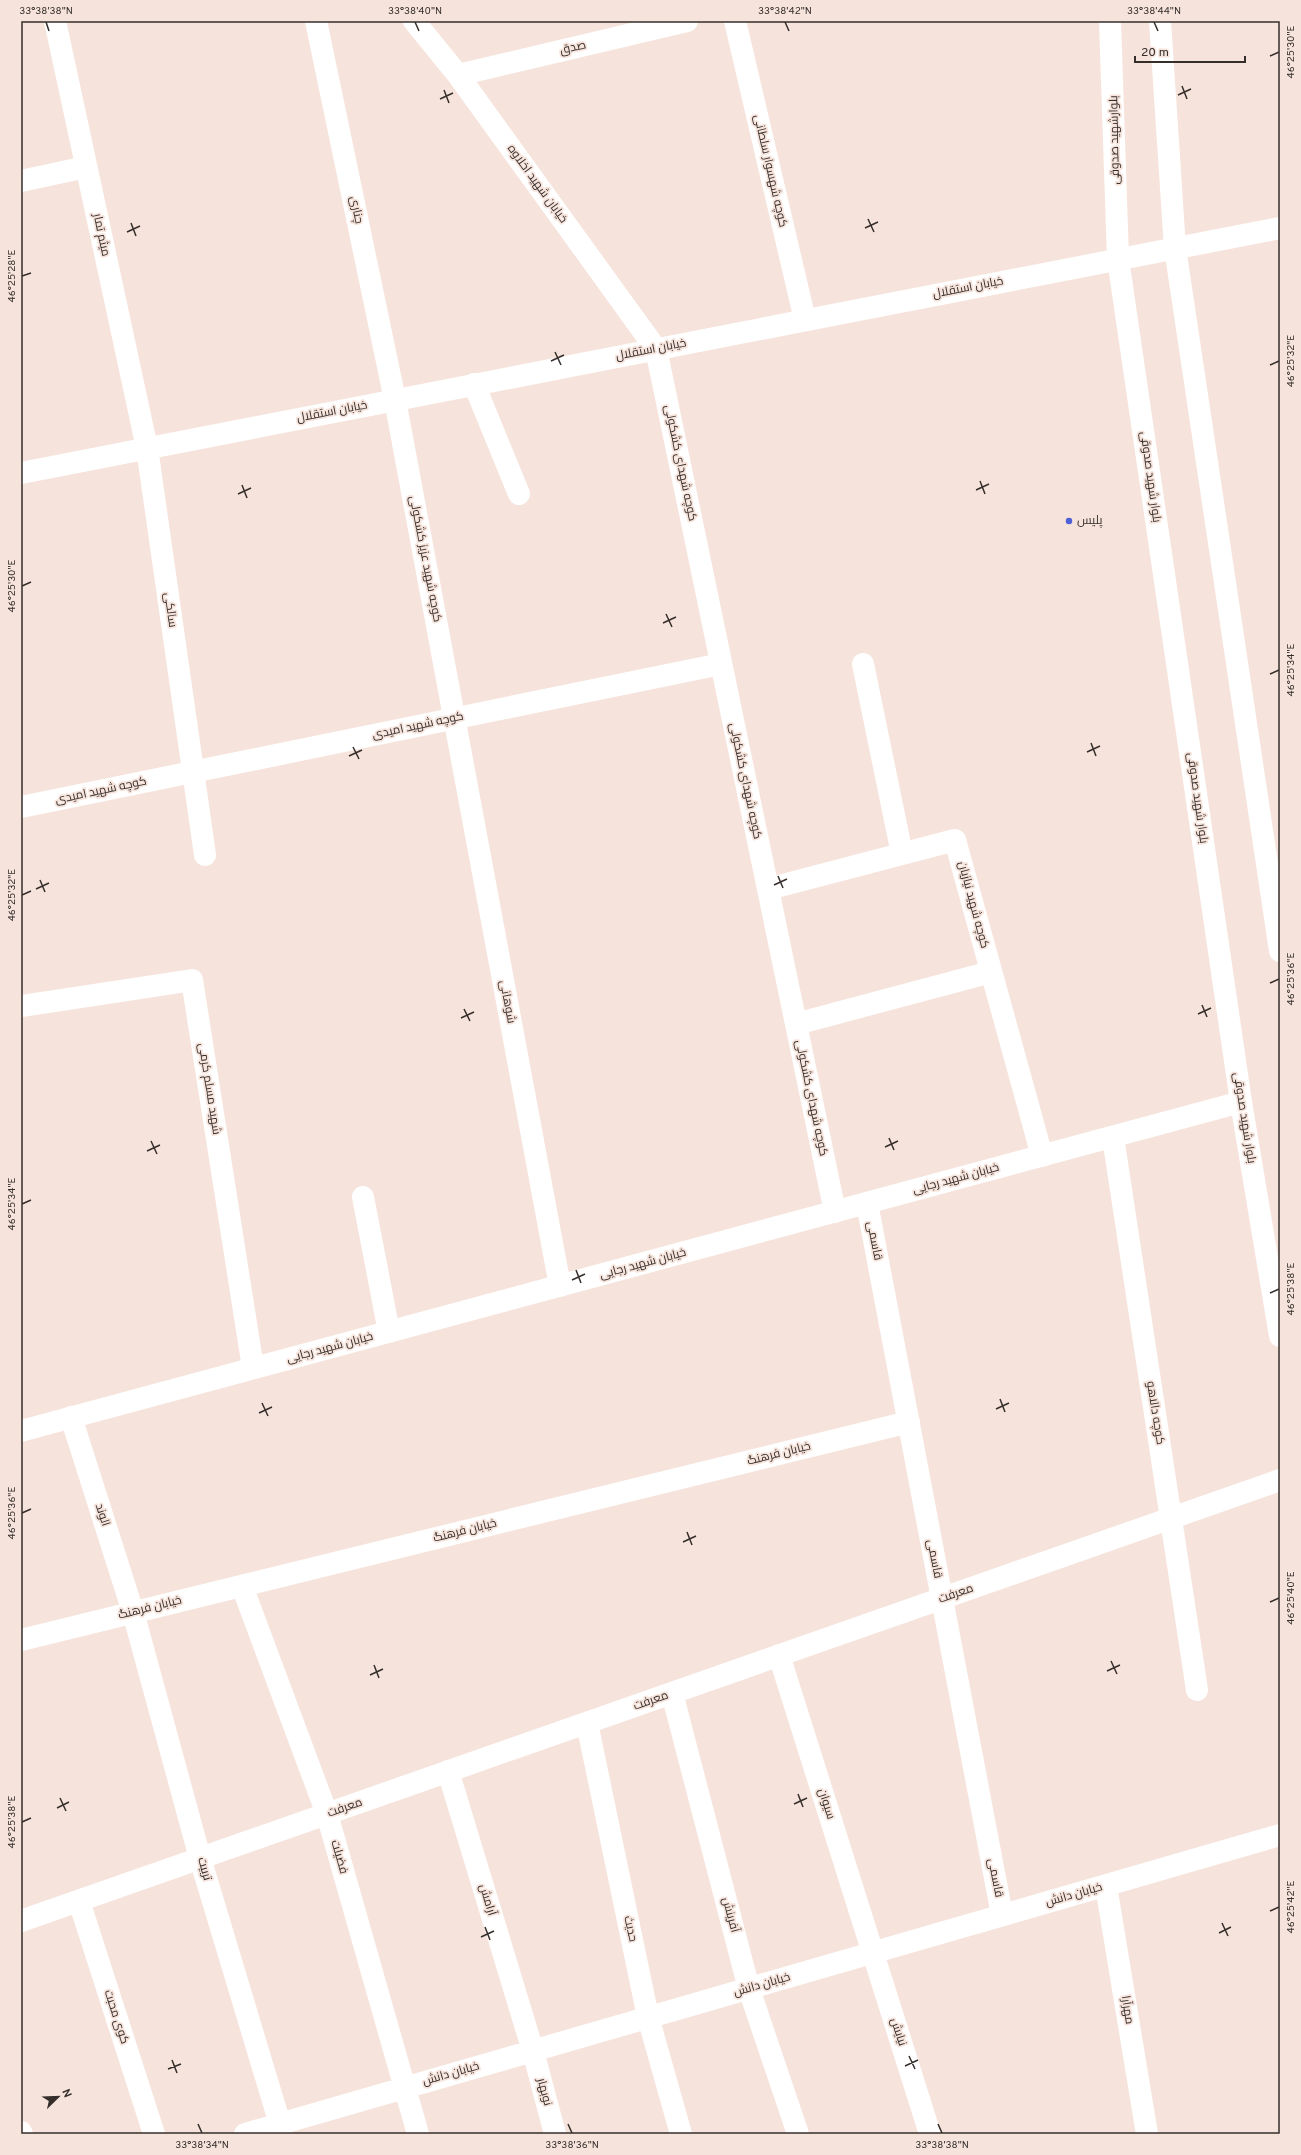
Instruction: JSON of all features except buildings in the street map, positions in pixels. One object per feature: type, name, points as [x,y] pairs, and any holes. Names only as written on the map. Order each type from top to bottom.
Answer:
[{"type":"street","name":"میثم تمار","points":[[55,21],[147,448]]},
{"type":"street","name":"چناری","points":[[316,21],[395,400]]},
{"type":"street","name":"خیابان شهید اخلاوه","points":[[414,21],[458,75],[656,349]]},
{"type":"street","name":"صدق","points":[[458,75],[687,21]]},
{"type":"street","name":"کوچه شهسوار سلطانی","points":[[734,21],[805,320]]},
{"type":"street","name":"بلوارشهید صدوقی","points":[[1110,21],[1118,259]]},
{"type":"street","points":[[1160,21],[1175,248],[1280,951]]},
{"type":"street","points":[[21,181],[86,166]]},
{"type":"street","name":"خیابان استقلال","points":[[21,473],[1280,228]]},
{"type":"street","name":"بلوار شهید صدوقی","points":[[1118,259],[1242,1102],[1280,1336]]},
{"type":"street","name":"کوچه شهدای کشکولی","points":[[656,349],[835,1212]]},
{"type":"street","points":[[474,384],[519,494]]},
{"type":"street","name":"کوچه شهید عزیز کشکولی","points":[[395,400],[454,719]]},
{"type":"street","name":"سالکی","points":[[147,448],[205,855]]},
{"type":"street","name":"کوچه شهید امیدی","points":[[21,808],[721,664]]},
{"type":"street","points":[[863,664],[902,854]]},
{"type":"street","name":"شوهانی","points":[[454,719],[560,1286]]},
{"type":"street","name":"کوچه شهید نیازیان","points":[[768,890],[955,840],[1042,1156]]},
{"type":"street","points":[[796,1024],[991,972]]},
{"type":"street","name":"شهید مسلم کرمی","points":[[21,1006],[192,980],[253,1368]]},
{"type":"street","name":"خیابان شهید رجایی","points":[[21,1431],[1242,1102]]},
{"type":"street","name":"کوچه دالاهو","points":[[1113,1137],[1197,1690]]},
{"type":"street","points":[[363,1197],[389,1332]]},
{"type":"street","name":"قاسمی","points":[[867,1203],[1002,1915]]},
{"type":"street","name":"الوند","points":[[71,1417],[133,1612]]},
{"type":"street","name":"خیابان فرهنگ","points":[[21,1640],[909,1422]]},
{"type":"street","name":"معرفت","points":[[21,1921],[1280,1480]]},
{"type":"street","name":"فضیلت","points":[[242,1586],[327,1814],[418,2134]]},
{"type":"street","name":"تربیت","points":[[133,1612],[200,1858],[281,2129]]},
{"type":"street","name":"سیوان","points":[[779,1656],[873,1953]]},
{"type":"street","name":"آفرینش","points":[[672,1693],[749,1989],[798,2134]]},
{"type":"street","name":"حدیث","points":[[587,1723],[648,2018],[681,2134]]},
{"type":"street","name":"آرامش","points":[[448,1771],[533,2051]]},
{"type":"street","name":"خیابان دانش","points":[[245,2134],[281,2129],[404,2088],[1280,1835]]},
{"type":"street","name":"مهرآرا","points":[[1106,1886],[1147,2134]]},
{"type":"street","name":"کوی محبت","points":[[79,1901],[154,2134]]},
{"type":"street","name":"نیایش","points":[[873,1953],[930,2134]]},
{"type":"street","name":"نوبهار","points":[[533,2051],[554,2134]]},
{"type":"place","name":"پلیس","points":[[1069,521]]}]
